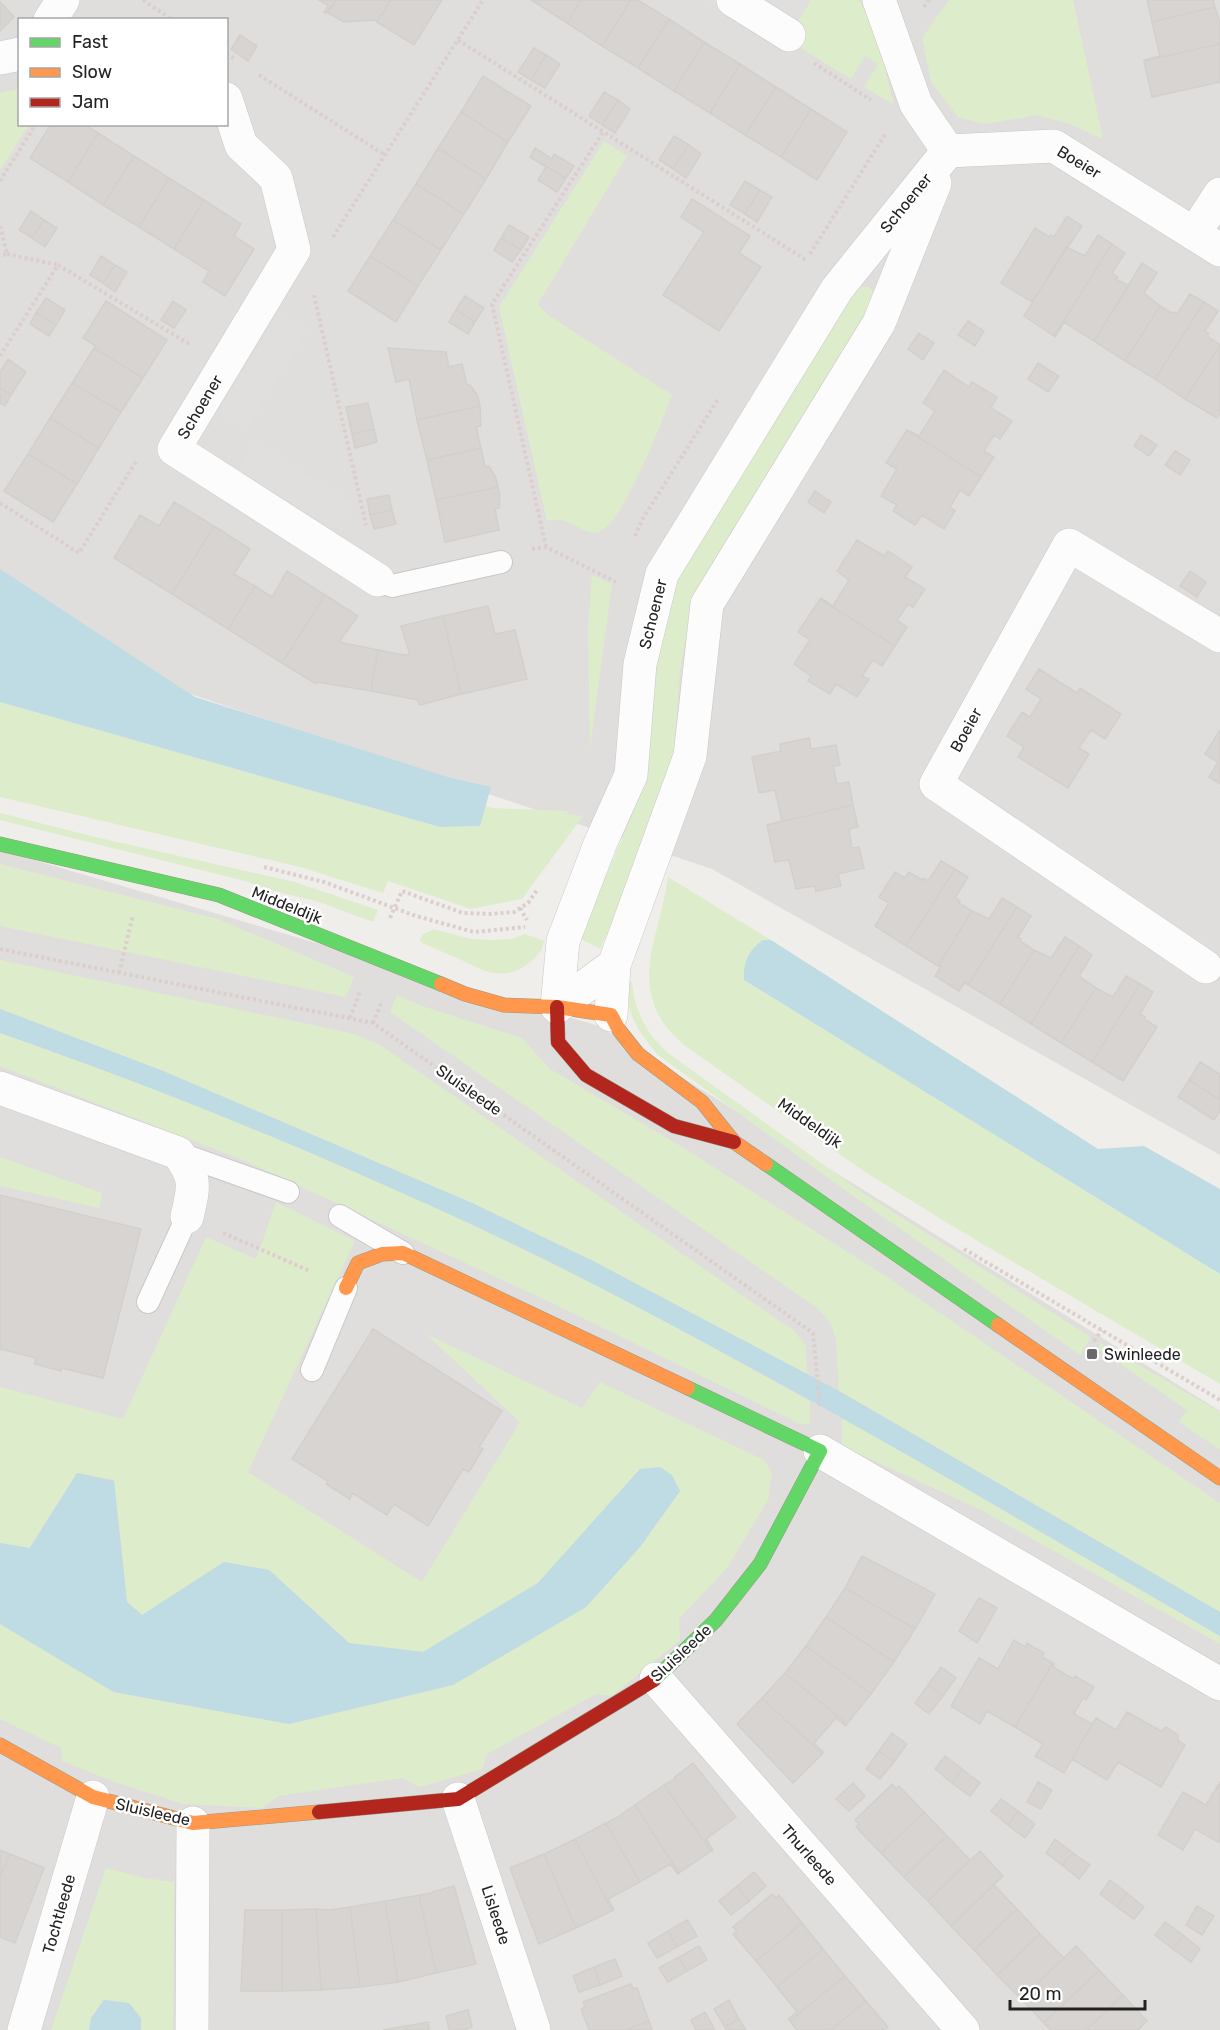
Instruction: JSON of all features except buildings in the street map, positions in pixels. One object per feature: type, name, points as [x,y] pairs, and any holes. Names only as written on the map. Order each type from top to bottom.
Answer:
[{"type":"street","points":[[51,18],[63,0]]},
{"type":"street","points":[[733,0],[783,31]]},
{"type":"street","points":[[879,0],[916,104],[948,151]]},
{"type":"street","points":[[0,58],[18,54]]},
{"type":"street","points":[[228,105],[241,145],[276,178],[294,250]]},
{"type":"street","name":"Boeier","points":[[948,151],[1054,146],[1207,242],[1220,194]]},
{"type":"street","name":"Schoener","points":[[611,1016],[614,965],[690,756],[707,604],[879,323],[948,151]]},
{"type":"street","name":"Schoener","points":[[557,1007],[563,941],[600,844],[631,776],[640,664],[662,574],[837,289],[948,151]]},
{"type":"street","name":"Schoener","points":[[294,250],[174,449],[378,580]]},
{"type":"street","name":"Boeier","points":[[1206,967],[936,784],[1069,545],[1220,636]]},
{"type":"street","name":"Middeldijk","points":[[0,844],[219,896],[465,994],[504,1005],[557,1007],[611,1016]]},
{"type":"street","points":[[614,965],[557,1007],[558,1042],[586,1076],[674,1126],[734,1142]]},
{"type":"street","points":[[611,1016],[618,1032],[633,1051],[704,1103],[734,1142],[1220,1478]]},
{"type":"street","points":[[0,1088],[178,1153],[187,1166],[194,1185],[187,1216]]},
{"type":"street","points":[[346,1288],[358,1263],[382,1254],[403,1252],[820,1451],[1220,1684]]},
{"type":"street","name":"Sluisleede","points":[[0,1744],[93,1797],[192,1823],[458,1799],[656,1679],[716,1620],[760,1564],[820,1451]]},
{"type":"street","name":"Thurleede","points":[[656,1679],[963,2030]]},
{"type":"street","name":"Tochtleede","points":[[24,2030],[93,1797]]},
{"type":"street","name":"Lisleede","points":[[458,1799],[535,2030]]},
{"type":"street","points":[[192,1823],[192,2030]]},
{"type":"lane","name":"Schoener","points":[[378,580],[392,586],[501,562]]},
{"type":"lane","points":[[178,1153],[288,1192]]},
{"type":"lane","points":[[148,1302],[187,1216]]},
{"type":"lane","points":[[340,1216],[403,1252]]},
{"type":"lane","points":[[312,1370],[346,1288]]},
{"type":"path","points":[[143,0],[170,18]]},
{"type":"path","points":[[331,240],[483,0]]},
{"type":"path","points":[[783,31],[783,43],[896,117],[916,104]]},
{"type":"path","points":[[458,40],[806,260]]},
{"type":"path","points":[[228,55],[236,60]]},
{"type":"path","points":[[256,73],[385,155]]},
{"type":"path","points":[[0,181],[35,126]]},
{"type":"path","points":[[546,547],[492,304],[603,132]]},
{"type":"path","points":[[0,226],[7,254]]},
{"type":"path","points":[[294,250],[314,292],[378,580]]},
{"type":"path","points":[[0,256],[7,254],[58,265],[225,365]]},
{"type":"path","points":[[0,356],[58,265]]},
{"type":"path","points":[[0,503],[79,553],[142,451],[174,449]]},
{"type":"path","points":[[501,562],[515,553],[546,547],[616,582]]},
{"type":"path","points":[[119,973],[135,904]]},
{"type":"path","points":[[394,908],[474,932],[530,926],[520,908]]},
{"type":"path","name":"Sluisleede","points":[[0,948],[373,1023],[813,1333],[820,1409]]},
{"type":"path","points":[[187,1216],[346,1288]]},
{"type":"path","points":[[955,1244],[1220,1400]]},
{"type":"shaded area","points":[[0,0],[1220,0],[1220,1155],[712,869],[0,630]]},
{"type":"shaded area","points":[[701,0],[811,0],[780,49]]},
{"type":"shaded area","points":[[281,312],[307,331],[245,427],[218,411]]},
{"type":"shaded area","points":[[254,442],[353,504],[336,530],[238,469]]},
{"type":"shaded area","points":[[0,850],[599,1026],[1220,1411],[1220,2030],[0,2030]]},
{"type":"green space","points":[[811,0],[858,0],[871,20],[876,34],[894,105],[864,87],[878,64],[865,56],[851,79],[786,39]]},
{"type":"green space","points":[[949,0],[1073,0],[1103,139],[1070,124],[1037,115],[986,124],[958,117],[931,82],[922,38]]},
{"type":"green space","points":[[18,89],[18,126],[28,126],[0,170],[0,93]]},
{"type":"green space","points":[[604,141],[627,156],[538,304],[548,315],[672,395],[630,492],[609,525],[593,533],[563,520],[547,521],[499,307]]},
{"type":"green space","points":[[859,286],[869,287],[876,297],[723,545],[705,580],[685,643],[680,671],[674,752],[646,848],[600,949],[579,938],[634,811],[645,775],[653,717],[656,664],[676,586],[688,557],[852,292]]},
{"type":"green space","points":[[592,575],[612,584],[590,748],[588,629]]},
{"type":"green space","points":[[0,702],[440,827],[480,826],[485,806],[568,811],[567,814],[583,816],[522,899],[471,909],[388,881],[383,893],[300,867],[0,797]]},
{"type":"green space","points":[[0,813],[295,882],[378,910],[373,922],[316,901],[241,880],[0,820]]},
{"type":"green space","points":[[0,864],[218,919],[354,977],[346,997],[0,926]]},
{"type":"green space","points":[[668,877],[771,940],[763,940],[744,980],[1220,1274],[1220,1384],[865,1172],[684,1045],[665,1026],[654,1006],[650,986],[653,945]]},
{"type":"green space","points":[[434,929],[471,939],[511,939],[525,934],[544,941],[539,954],[528,964],[519,970],[501,974],[484,970],[422,943],[420,940],[423,934]]},
{"type":"green space","points":[[0,960],[351,1033],[380,1045],[794,1331],[806,1346],[807,1374],[595,1262],[472,1203],[163,1071],[0,1009]]},
{"type":"green space","points":[[626,979],[632,982],[639,1012],[648,1030],[668,1053],[863,1193],[1091,1337],[1080,1355],[658,1055],[634,1021],[628,1002]]},
{"type":"green space","points":[[397,995],[422,1006],[522,1038],[550,1069],[679,1145],[884,1275],[1220,1503],[1220,1612],[839,1391],[836,1339],[830,1322],[817,1308],[390,1012]]},
{"type":"green space","points":[[0,1033],[215,1113],[286,1142],[496,1236],[627,1301],[810,1401],[810,1424],[800,1424],[554,1304],[243,1160],[0,1066]]},
{"type":"green space","points":[[0,1157],[102,1193],[99,1208],[0,1186]]},
{"type":"green space","points":[[276,1202],[355,1241],[248,1472],[422,1582],[520,1422],[426,1334],[582,1408],[600,1382],[764,1460],[772,1473],[768,1500],[727,1568],[679,1619],[680,1640],[612,1696],[596,1694],[487,1754],[482,1769],[420,1787],[402,1778],[278,1796],[262,1808],[183,1804],[112,1781],[62,1761],[61,1748],[0,1719],[0,1624],[114,1692],[289,1724],[453,1685],[586,1607],[640,1547],[680,1491],[669,1473],[656,1468],[640,1469],[538,1583],[423,1652],[349,1643],[269,1570],[224,1562],[142,1615],[127,1602],[114,1480],[77,1473],[29,1548],[0,1543],[0,1387],[123,1419],[206,1237],[256,1259]]},
{"type":"green space","points":[[1101,1343],[1220,1412],[1220,1450],[1179,1422],[1187,1410],[1098,1349]]},
{"type":"green space","points":[[842,1417],[1220,1636],[1220,1644],[979,1509],[842,1446]]},
{"type":"green space","points":[[106,1868],[144,1878],[174,1882],[173,2030],[141,2030],[141,2018],[129,2003],[104,2000],[91,2018],[89,2030],[51,2030]]},
{"type":"water","points":[[0,569],[195,697],[451,778],[491,787],[480,826],[440,827],[0,702]]},
{"type":"water","points":[[763,940],[771,940],[1098,1149],[1144,1146],[1220,1189],[1220,1274],[744,980],[744,968],[748,958]]},
{"type":"water","points":[[0,1009],[163,1071],[472,1203],[595,1262],[839,1391],[1220,1612],[1220,1636],[815,1403],[568,1271],[437,1208],[269,1136],[135,1082],[0,1033]]},
{"type":"water","points":[[660,1467],[672,1475],[680,1491],[640,1547],[586,1607],[453,1685],[289,1724],[114,1692],[0,1624],[0,1543],[30,1548],[77,1473],[114,1481],[127,1602],[142,1615],[224,1562],[269,1570],[349,1643],[423,1652],[538,1583],[640,1469]]},
{"type":"water","points":[[104,2000],[129,2003],[141,2018],[141,2030],[89,2030],[91,2018]]},
{"type":"traffic: fast","points":[[0,844],[219,895],[441,984]]},
{"type":"traffic: fast","points":[[766,1164],[998,1325]]},
{"type":"traffic: fast","points":[[654,1680],[716,1620],[760,1564],[820,1451],[688,1388]]},
{"type":"traffic: slow","points":[[441,984],[465,994],[504,1005],[557,1007],[611,1015],[619,1030],[638,1054],[702,1102],[734,1142],[766,1164]]},
{"type":"traffic: slow","points":[[346,1288],[358,1263],[382,1254],[403,1253],[688,1388]]},
{"type":"traffic: slow","points":[[998,1325],[1220,1478]]},
{"type":"traffic: slow","points":[[0,1745],[93,1797],[193,1823],[319,1812]]},
{"type":"traffic: jam","points":[[557,1007],[558,1042],[586,1075],[674,1126],[734,1142]]},
{"type":"traffic: jam","points":[[319,1812],[458,1799],[654,1680]]},
{"type":"place","name":"Swinleede","points":[[1092,1354]]}]
